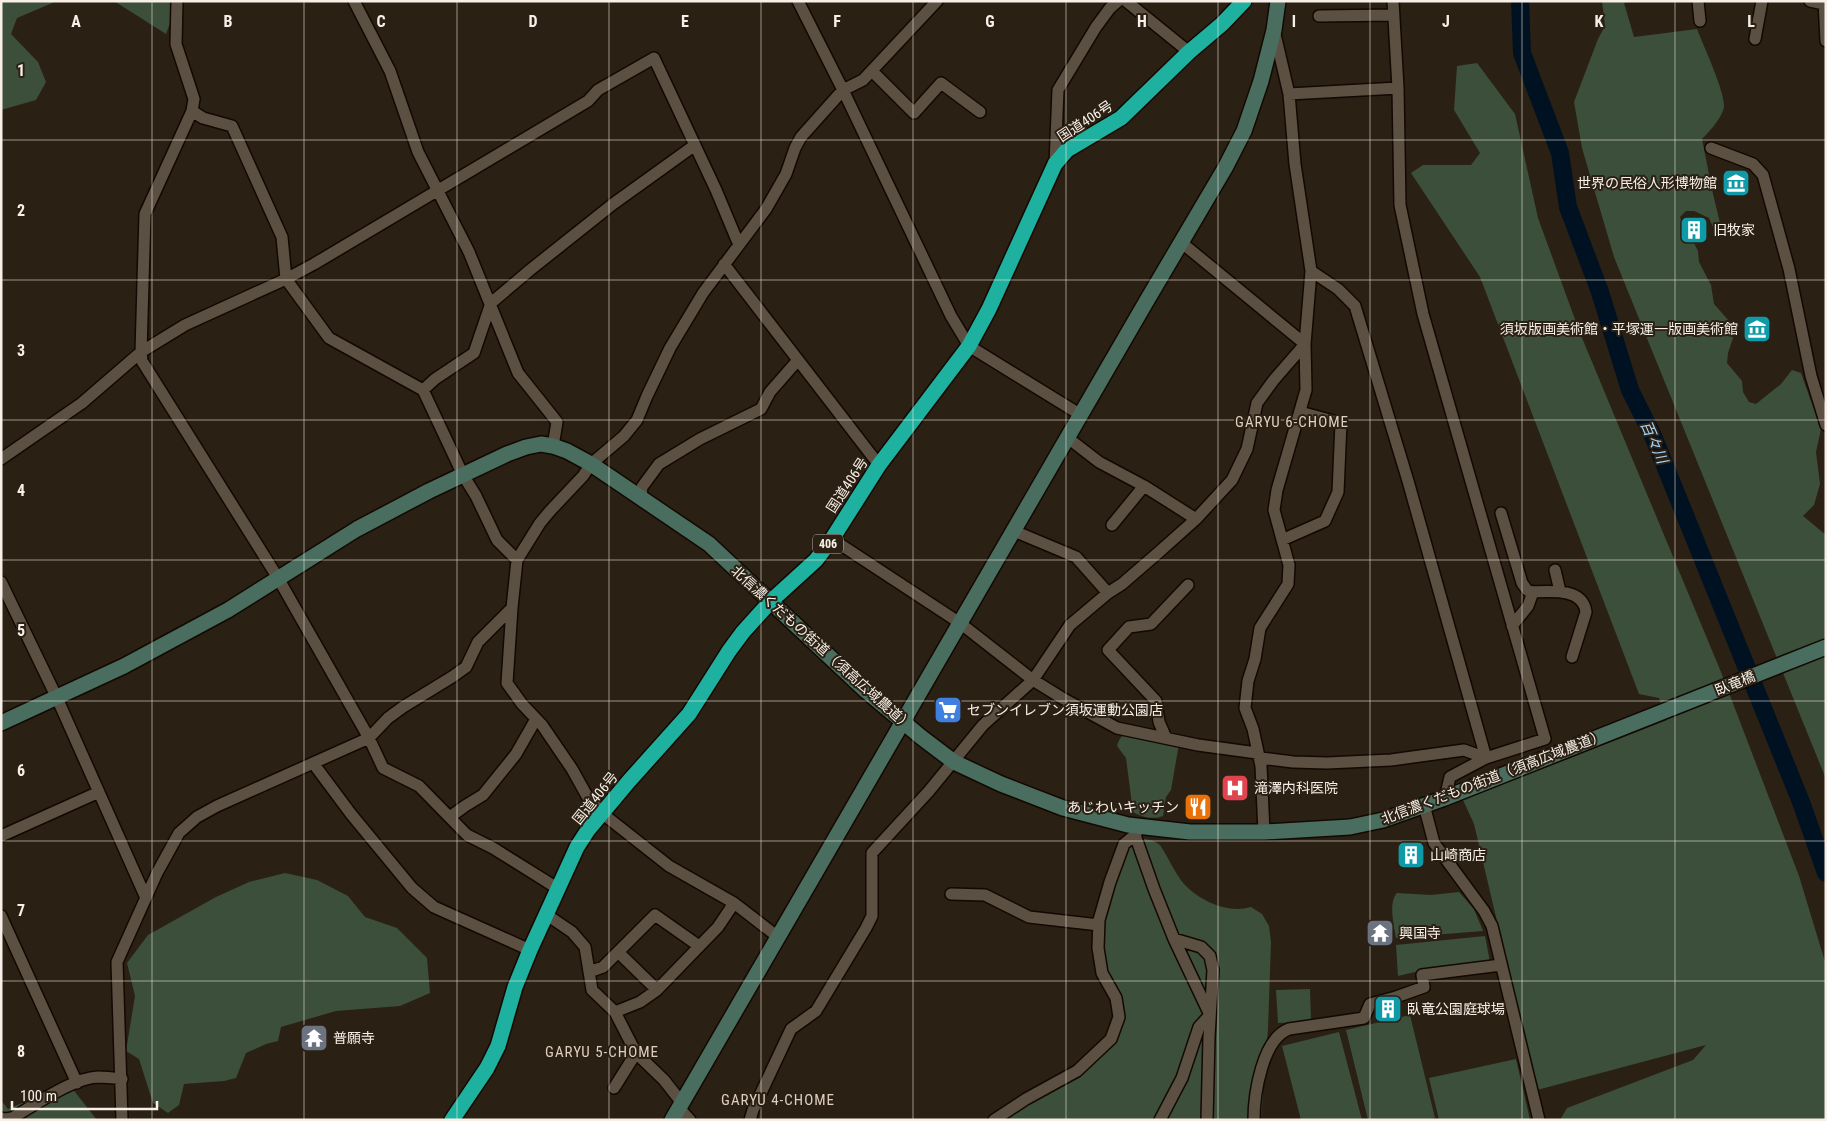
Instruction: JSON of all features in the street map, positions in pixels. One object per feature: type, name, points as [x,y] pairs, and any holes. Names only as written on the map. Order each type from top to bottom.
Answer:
[{"type":"highway","name":"国道406号","points":[[452,1120],[487,1068],[498,1046],[515,987],[577,847],[629,781],[689,714],[743,632],[771,601],[816,560],[832,539],[879,465],[969,346],[989,309],[1055,164],[1067,150],[1121,118],[1189,52],[1222,24],[1244,1]]},
{"type":"street","points":[[177,1],[176,44],[194,99],[192,111],[145,214],[142,361],[278,578],[369,738],[383,768],[419,786],[467,835],[493,848],[558,888]]},
{"type":"street","points":[[1,723],[124,666],[228,610],[357,529],[463,475],[526,447],[541,444],[553,446],[557,422],[518,373],[469,252],[418,152],[390,71],[354,1]]},
{"type":"street","points":[[798,1],[843,90],[951,316],[969,346],[1081,415]]},
{"type":"street","points":[[778,937],[734,903],[669,866],[603,814],[587,796],[559,749],[542,725],[522,704],[507,683],[517,560],[540,523],[592,464],[624,436],[637,420],[670,348],[703,293],[766,209],[786,174],[795,148],[801,138],[843,90],[863,80],[937,1]]},
{"type":"street","points":[[1055,164],[1058,90],[1096,28],[1110,8],[1118,1]]},
{"type":"street","points":[[1126,1],[1189,52]]},
{"type":"street","points":[[677,1110],[1226,168],[1244,130],[1261,82],[1274,30],[1278,1]]},
{"type":"street","points":[[1393,1],[1398,88],[1400,205],[1423,314],[1545,739],[1486,758],[1450,777],[1445,798]]},
{"type":"street","points":[[1698,1],[1700,21]]},
{"type":"street","points":[[1755,39],[1762,1]]},
{"type":"street","points":[[1810,1],[1824,3],[1826,41]]},
{"type":"street","points":[[1319,16],[1394,15]]},
{"type":"street","points":[[1264,832],[1261,766],[1253,729],[1245,708],[1248,681],[1255,659],[1260,628],[1288,584],[1289,565],[1274,510],[1276,490],[1306,390],[1306,344],[1311,271],[1296,172],[1289,94],[1274,30]]},
{"type":"street","points":[[1,459],[82,403],[141,352],[185,325],[286,279],[588,100],[598,90],[654,58],[720,198],[739,245]]},
{"type":"street","points":[[872,71],[914,112],[941,84],[980,112]]},
{"type":"street","points":[[1289,94],[1398,88]]},
{"type":"street","points":[[192,111],[204,118],[232,126],[282,237],[286,279],[329,338],[423,390],[463,475],[476,496],[497,540],[517,560]]},
{"type":"street","points":[[423,390],[435,379],[474,353],[491,303],[598,216],[695,145]]},
{"type":"street","points":[[1711,148],[1753,164],[1763,175],[1789,269],[1811,376],[1826,426]]},
{"type":"street","points":[[1182,243],[1306,344]]},
{"type":"street","points":[[724,264],[879,465]]},
{"type":"street","points":[[1311,271],[1338,289],[1356,306],[1408,481],[1486,758]]},
{"type":"street","points":[[750,1120],[791,1028],[816,1011],[872,916],[872,853],[954,762],[983,725],[1034,680],[1070,625],[1108,593],[1122,584],[1196,519],[1232,480],[1247,449],[1256,403],[1306,344]]},
{"type":"street","points":[[641,497],[642,487],[659,464],[700,439],[761,409],[770,392],[798,360]]},
{"type":"street","points":[[1282,540],[1325,521],[1338,492],[1341,423],[1300,412]]},
{"type":"street","points":[[1068,438],[1099,462],[1144,486],[1196,519]]},
{"type":"street","name":"北信濃くだもの街道（須高広域農道）","points":[[553,446],[592,464],[709,544],[864,690],[954,762],[1000,784],[1063,808],[1128,825],[1137,830],[1264,832],[1350,827],[1383,820],[1445,798],[1644,720]]},
{"type":"street","points":[[1112,525],[1144,486]]},
{"type":"street","points":[[1501,513],[1522,583],[1527,590],[1533,592],[1560,591],[1578,597],[1585,605],[1586,612],[1572,657]]},
{"type":"street","points":[[1014,531],[1076,557],[1108,593]]},
{"type":"street","points":[[832,539],[960,623],[1034,680],[1062,698],[1118,728],[1198,745],[1258,753],[1262,758],[1293,762],[1327,764],[1391,760],[1464,750],[1486,758]]},
{"type":"street","points":[[1555,570],[1560,591]]},
{"type":"street","points":[[1,582],[57,698],[146,898]]},
{"type":"street","points":[[1166,738],[1159,722],[1156,701],[1108,650],[1129,627],[1152,624],[1188,584]]},
{"type":"street","points":[[1512,626],[1528,606],[1533,592]]},
{"type":"street","points":[[122,1120],[117,962],[146,898],[179,833],[197,817],[217,806],[369,738],[388,718],[403,707],[466,667],[478,642],[512,608]]},
{"type":"street","name":"臥竜橋","points":[[1644,720],[1826,647]]},
{"type":"street","points":[[450,817],[483,795],[516,754],[536,720]]},
{"type":"street","points":[[313,763],[351,814],[412,888],[434,907],[530,950]]},
{"type":"street","points":[[1,836],[99,792]]},
{"type":"street","points":[[1424,805],[1434,843],[1484,911],[1492,926],[1539,1120]]},
{"type":"street","points":[[994,1120],[1026,1099],[1077,1071],[1111,1039],[1119,1017],[1116,998],[1102,973],[1098,948],[1099,925],[1110,882],[1124,844],[1137,830]]},
{"type":"street","points":[[1137,830],[1154,889],[1174,939],[1210,1015]]},
{"type":"street","points":[[951,894],[985,895],[1029,917],[1099,925]]},
{"type":"street","points":[[615,1012],[640,1002],[657,990],[718,926],[734,903]]},
{"type":"street","points":[[547,915],[572,932],[585,947],[592,990],[615,1012],[636,1053],[664,1080],[677,1110],[690,1120]]},
{"type":"street","points":[[589,972],[603,967],[655,915],[699,946]]},
{"type":"street","points":[[1,916],[77,1083]]},
{"type":"street","points":[[1174,939],[1201,947],[1210,956],[1213,970],[1207,1120]]},
{"type":"street","points":[[618,952],[657,990]]},
{"type":"street","points":[[1254,1120],[1254,1104],[1268,1048],[1281,1032],[1288,1029],[1364,1018],[1370,1004],[1396,997],[1424,986],[1422,975],[1501,965]]},
{"type":"street","points":[[1160,1120],[1182,1078],[1199,1027],[1210,1015]]},
{"type":"street","points":[[614,1088],[636,1053]]},
{"type":"street","points":[[1,1118],[12,1118],[53,1094],[77,1083],[99,1077],[122,1079]]},
{"type":"green space","points":[[1,1],[57,1],[17,18],[11,34],[38,62],[46,82],[36,100],[1,110]]},
{"type":"green space","points":[[114,1],[178,1],[166,34]]},
{"type":"green space","points":[[1602,1],[1630,1],[1624,3],[1634,37],[1697,29],[1721,90],[1724,107],[1715,125],[1702,139],[1723,235],[1715,232],[1709,218],[1694,211],[1686,211],[1680,217],[1689,240],[1694,243],[1698,251],[1699,262],[1711,285],[1714,304],[1730,322],[1733,338],[1727,363],[1742,381],[1743,392],[1749,402],[1756,404],[1781,384],[1792,370],[1801,373],[1821,429],[1816,452],[1820,484],[1814,505],[1803,516],[1826,535],[1826,779],[1614,257],[1582,148],[1574,102],[1598,39],[1605,26]]},
{"type":"green space","points":[[1477,63],[1515,114],[1538,218],[1580,333],[1721,672],[1799,876],[1826,965],[1826,1120],[1560,1120],[1567,1108],[1693,1060],[1706,1045],[1537,1090],[1474,824],[1463,800],[1667,720],[1659,698],[1639,694],[1480,277],[1411,173],[1423,165],[1471,165],[1480,153],[1454,110],[1457,66]]},
{"type":"green space","points":[[1127,734],[1179,744],[1171,790],[1166,797],[1163,816],[1156,818],[1148,817],[1133,812],[1126,758],[1117,746],[1121,737]]},
{"type":"green space","points":[[1136,839],[1149,840],[1160,845],[1181,880],[1198,896],[1206,901],[1233,909],[1251,907],[1262,914],[1269,926],[1271,942],[1268,1029],[1261,1120],[994,1120],[1077,1071],[1111,1039],[1119,1017],[1102,973],[1099,925],[1124,844]]},
{"type":"green space","points":[[285,873],[317,880],[348,896],[365,917],[397,928],[427,958],[430,993],[400,1006],[336,1011],[281,1027],[278,1041],[246,1053],[236,1078],[224,1081],[184,1084],[179,1105],[168,1113],[153,1103],[139,1059],[126,1051],[135,996],[127,963],[148,935],[216,897],[249,882]]},
{"type":"green space","points":[[1459,892],[1474,909],[1483,931],[1396,938],[1392,908],[1394,897],[1397,893],[1431,895]]},
{"type":"green space","points":[[1485,936],[1490,962],[1440,966],[1398,976],[1396,945]]},
{"type":"green space","points":[[1310,989],[1311,1021],[1278,1023],[1276,990]]},
{"type":"green space","points":[[1410,1015],[1435,1118],[1428,1120],[1368,1120],[1346,1030]]},
{"type":"green space","points":[[1339,1032],[1362,1120],[1301,1120],[1282,1046]]},
{"type":"green space","points":[[1516,1059],[1530,1120],[1439,1120],[1429,1078]]},
{"type":"green space","points":[[68,1083],[97,1120],[1,1120],[1,1100],[8,1109]]},
{"type":"waterway","name":"百々川","points":[[1520,1],[1522,53],[1560,153],[1568,207],[1600,292],[1630,390],[1653,436],[1801,802],[1826,873]]},
{"type":"place","name":"世界の民俗人形博物館","points":[[1736,183]]},
{"type":"place","name":"旧牧家","points":[[1694,230]]},
{"type":"place","name":"須坂版画美術館・平塚運一版画美術館","points":[[1757,329]]},
{"type":"place","name":"セブンイレブン須坂運動公園店","points":[[948,710]]},
{"type":"place","name":"滝澤内科医院","points":[[1235,788]]},
{"type":"place","name":"あじわいキッチン","points":[[1198,807]]},
{"type":"place","name":"山崎商店","points":[[1411,855]]},
{"type":"place","name":"興国寺","points":[[1380,933]]},
{"type":"place","name":"臥竜公園庭球場","points":[[1388,1009]]},
{"type":"place","name":"普願寺","points":[[314,1038]]},
{"type":"district","name":"GARYU 6-CHOME","points":[[1292,422]]},
{"type":"district","name":"GARYU 5-CHOME","points":[[602,1052]]},
{"type":"district","name":"GARYU 4-CHOME","points":[[778,1100]]}]
